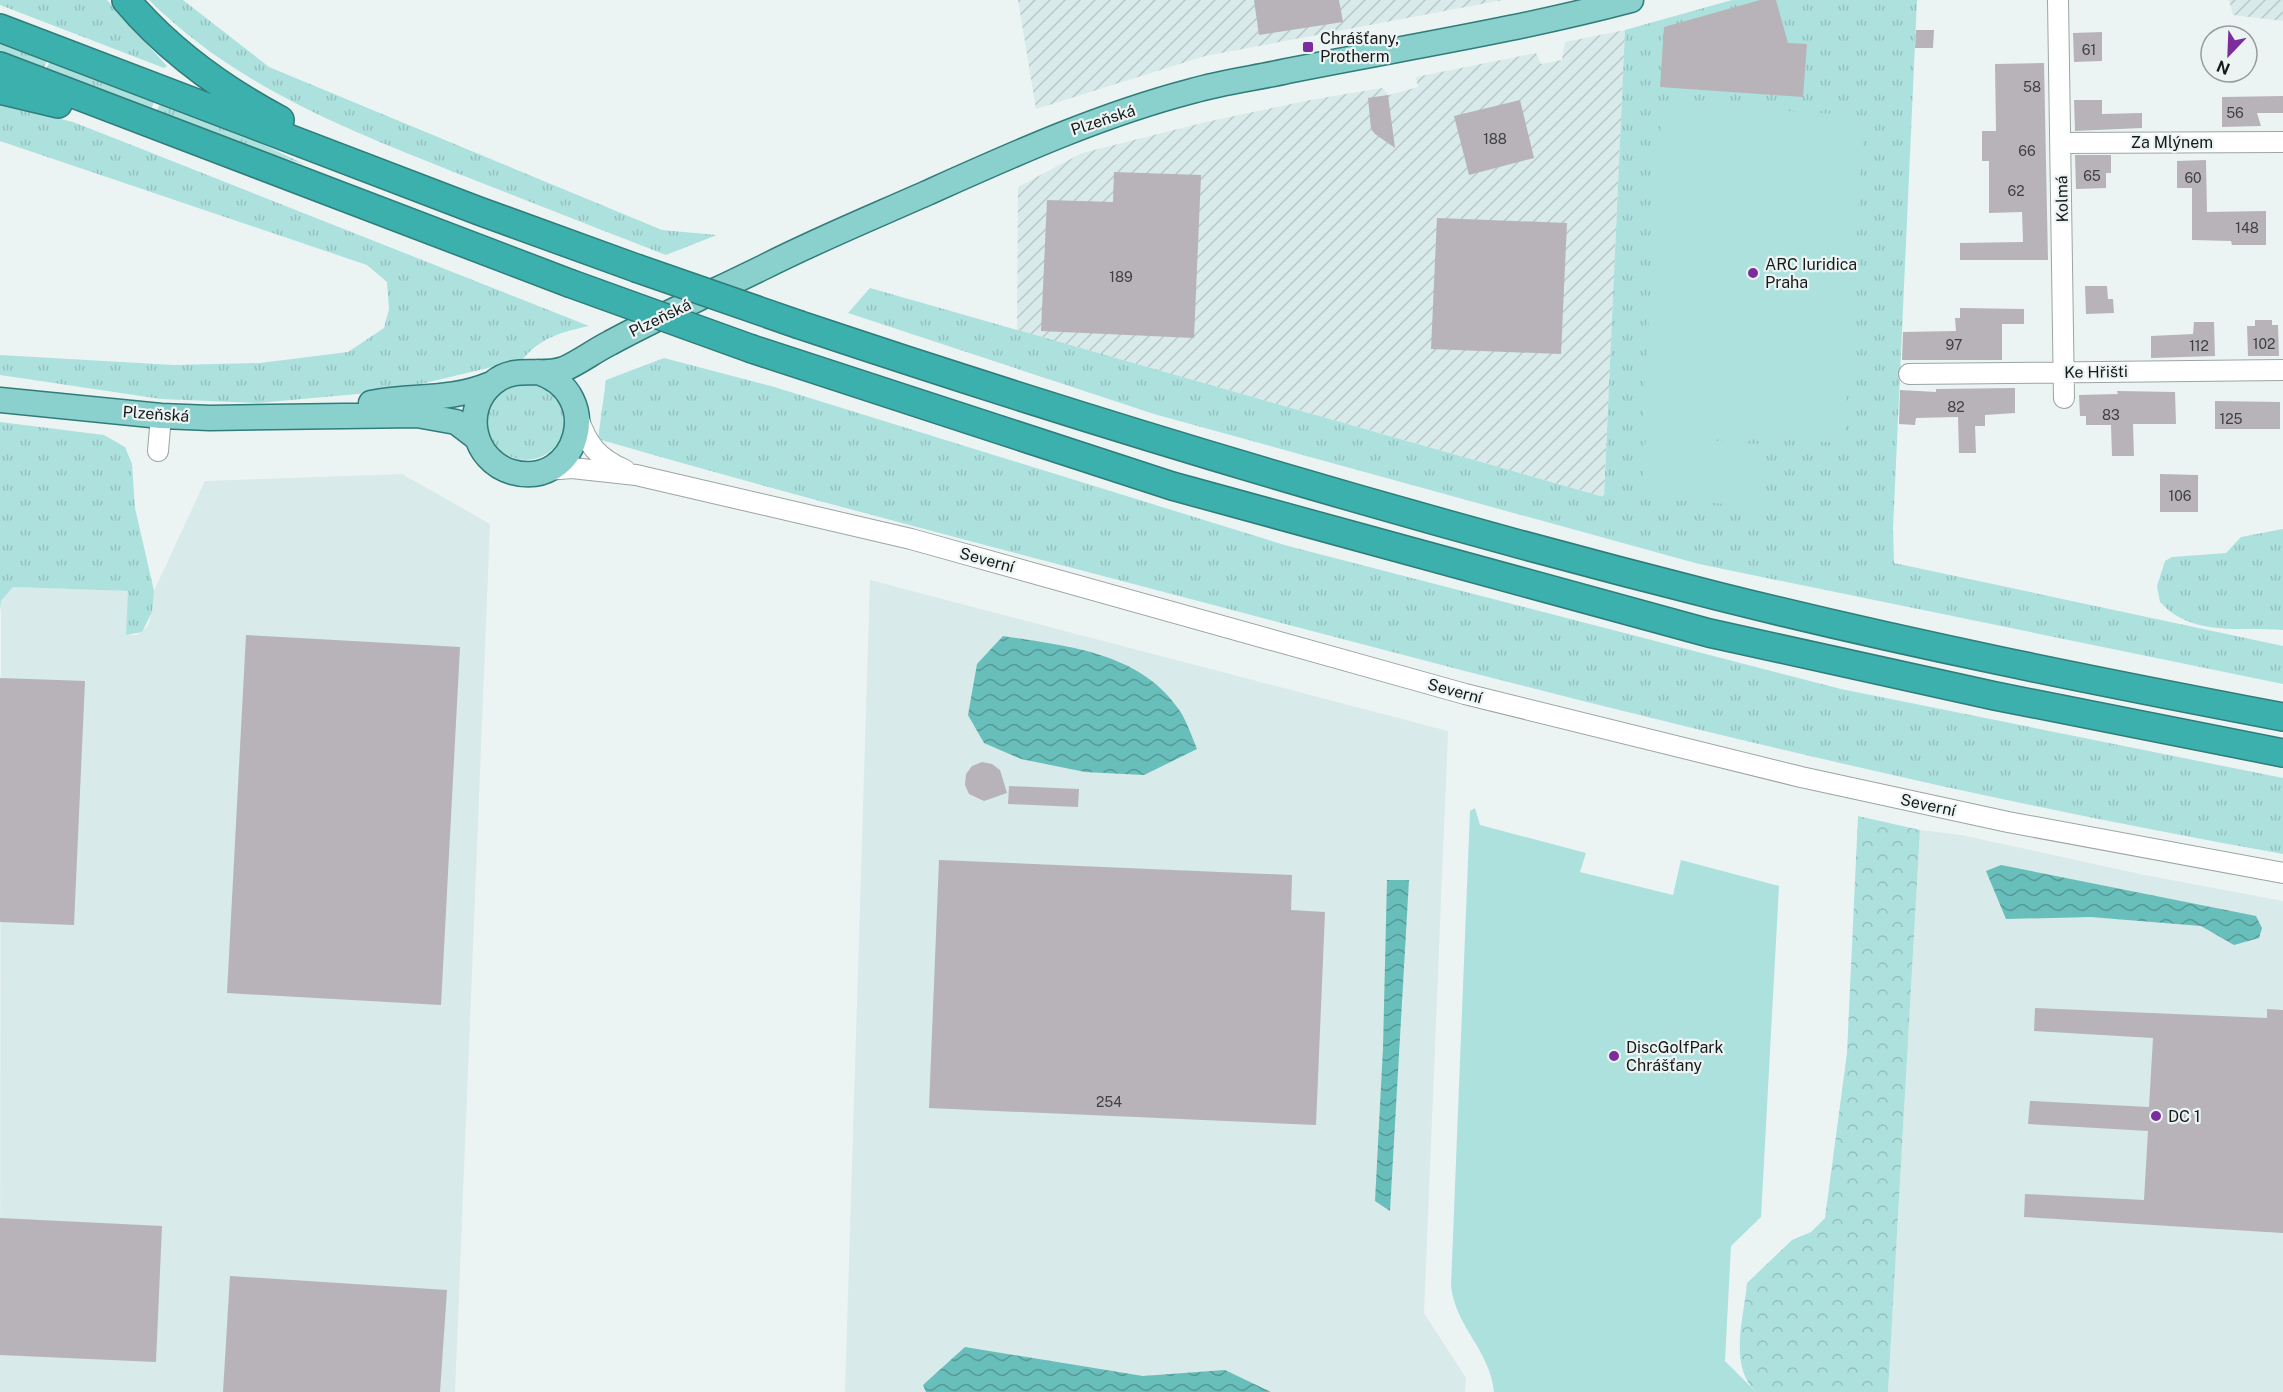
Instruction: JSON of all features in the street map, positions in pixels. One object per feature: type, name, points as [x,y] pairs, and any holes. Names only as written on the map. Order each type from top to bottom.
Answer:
[{"type":"highway","points":[[126,0],[175,50],[224,88],[373,171]]},
{"type":"highway","points":[[0,28],[373,171],[636,268],[800,325],[1188,449],[1449,525],[1720,597],[2001,661],[2283,717]]},
{"type":"highway","points":[[0,66],[569,283],[752,349],[1172,486],[1708,633],[1995,696],[2283,753]]},
{"type":"highway","points":[[0,90],[170,132]]},
{"type":"main road","name":"Plzeňská","points":[[313,415],[391,399],[456,396],[491,384],[510,373],[566,368],[609,343],[771,263],[1064,133],[1191,91],[1399,48],[1547,22],[1631,0]]},
{"type":"main road","name":"Plzeňská","points":[[0,400],[161,416],[434,417],[464,426],[477,438],[489,458],[501,468],[524,474],[547,470],[560,462],[570,450],[577,431],[577,413],[585,376],[597,356],[609,343]]},
{"type":"main road","points":[[538,372],[552,377],[563,386],[577,413]]},
{"type":"main road","points":[[477,438],[474,423],[476,408],[491,384]]},
{"type":"street","name":"Kolmá","points":[[2058,0],[2064,398]]},
{"type":"street","name":"Za Mlýnem","points":[[2061,143],[2283,142]]},
{"type":"street","name":"Ke Hřišti","points":[[1909,374],[2283,370]]},
{"type":"street","name":"Severní","points":[[577,413],[586,439],[595,452],[609,463],[636,475]]},
{"type":"street","points":[[158,451],[161,416]]},
{"type":"street","name":"Severní","points":[[547,470],[572,468],[636,475],[911,539],[1464,694],[1648,741],[1998,819],[2283,873]]},
{"type":"shaded area","points":[[1018,0],[1503,0],[1205,56],[1036,109]]},
{"type":"shaded area","points":[[2229,0],[2283,0],[2283,21],[2233,15]]},
{"type":"shaded area","points":[[1625,30],[1604,497],[1017,330],[1018,187],[1082,153],[1206,122],[1310,100],[1382,88],[1389,95],[1418,87],[1416,77],[1536,53],[1541,64],[1562,60],[1565,42]]},
{"type":"shaded area","points":[[402,474],[490,524],[455,1392],[0,1392],[1,601],[13,587],[129,591],[127,635],[137,635],[147,627],[154,591],[205,481]]},
{"type":"shaded area","points":[[870,580],[1448,731],[1424,1313],[1466,1378],[1465,1392],[845,1392]]},
{"type":"shaded area","points":[[1920,830],[1961,835],[2145,875],[2283,901],[2283,1392],[1888,1392]]},
{"type":"green space","points":[[0,0],[107,0],[167,66],[164,68],[0,5]]},
{"type":"green space","points":[[149,0],[183,0],[269,67],[662,230],[717,235],[666,255],[375,140],[295,103],[256,81],[219,58],[183,31]]},
{"type":"green space","points":[[1732,0],[1917,0],[1893,529],[1894,563],[2283,646],[2283,684],[1699,564],[1154,414],[848,313],[870,288],[1604,497],[1625,30]]},
{"type":"green space","points":[[0,42],[47,60],[44,68],[0,52]]},
{"type":"green space","points":[[50,61],[154,102],[151,110],[46,70]]},
{"type":"green space","name":"ARC Iuridica Praha","points":[[1662,103],[1864,116],[1844,443],[1642,430]]},
{"type":"green space","points":[[0,104],[73,122],[589,326],[561,333],[544,341],[522,360],[391,391],[258,403],[161,399],[0,375],[0,355],[174,365],[260,363],[348,352],[384,328],[389,309],[387,282],[367,265],[0,141]]},
{"type":"green space","points":[[160,104],[260,143],[306,165],[235,142],[156,112]]},
{"type":"green space","points":[[664,358],[771,386],[1288,546],[1841,689],[2283,778],[2283,854],[2024,804],[1638,715],[926,529],[598,439],[606,380]]},
{"type":"green space","points":[[526,382],[541,385],[553,394],[562,406],[565,421],[562,436],[553,448],[541,457],[526,460],[511,457],[499,448],[490,436],[487,421],[490,406],[499,394],[511,385]]},
{"type":"green space","points":[[0,422],[104,435],[125,447],[132,464],[135,508],[154,591],[152,612],[142,632],[126,635],[128,591],[13,587],[1,601],[0,612]]},
{"type":"green space","points":[[1646,435],[1767,445],[1762,507],[1641,497]]},
{"type":"green space","points":[[2283,529],[2283,630],[2217,628],[2201,625],[2186,621],[2172,613],[2160,602],[2157,586],[2165,561],[2172,557],[2226,553],[2241,537]]},
{"type":"green space","name":"DiscGolfPark Chrášťany","points":[[1475,808],[1480,825],[1586,853],[1580,872],[1673,895],[1681,860],[1779,886],[1761,1217],[1731,1246],[1725,1361],[1756,1392],[1494,1392],[1486,1364],[1459,1314],[1451,1286],[1470,811]]},
{"type":"green space","points":[[1858,816],[1920,830],[1888,1392],[1756,1392],[1747,1381],[1740,1355],[1741,1326],[1747,1283],[1792,1240],[1811,1232],[1825,1218],[1847,1053]]},
{"type":"water","points":[[1003,636],[1101,655],[1145,676],[1164,691],[1180,711],[1197,749],[1144,775],[1085,772],[1021,759],[984,743],[968,715],[977,664]]},
{"type":"water","points":[[2001,865],[2256,916],[2262,928],[2259,938],[2234,945],[2201,926],[2091,917],[2006,919],[1986,871]]},
{"type":"water","points":[[1387,880],[1409,880],[1390,1211],[1375,1201],[1383,1048]]},
{"type":"water","points":[[965,1347],[1143,1376],[1225,1370],[1271,1392],[926,1392],[923,1385]]},
{"type":"building","points":[[1254,0],[1339,0],[1343,22],[1259,35]]},
{"type":"building","points":[[1760,0],[1776,0],[1788,43],[1807,44],[1803,97],[1660,87],[1664,27]]},
{"type":"building","points":[[1916,30],[1934,30],[1933,48],[1915,48]]},
{"type":"building","points":[[2102,32],[2102,61],[2074,62],[2073,33]]},
{"type":"building","points":[[2044,63],[2048,260],[1960,260],[1960,243],[2023,242],[2022,212],[1989,213],[1989,161],[1982,161],[1982,131],[1996,131],[1995,64]]},
{"type":"building","points":[[1388,95],[1395,148],[1371,129],[1368,98]]},
{"type":"building","points":[[2283,96],[2283,113],[2257,113],[2261,126],[2222,127],[2222,97]]},
{"type":"building","points":[[1520,100],[1534,158],[1469,175],[1454,116]]},
{"type":"building","points":[[2074,100],[2102,100],[2102,114],[2142,113],[2142,128],[2075,131]]},
{"type":"building","points":[[2075,155],[2111,155],[2111,173],[2106,173],[2106,188],[2076,189]]},
{"type":"building","points":[[2206,160],[2207,212],[2266,211],[2266,245],[2232,245],[2231,241],[2192,240],[2192,188],[2177,188],[2177,161]]},
{"type":"building","points":[[1114,172],[1201,175],[1194,338],[1041,331],[1047,200],[1113,202]]},
{"type":"building","points":[[1437,218],[1567,223],[1561,354],[1431,349]]},
{"type":"building","points":[[2085,286],[2107,286],[2108,299],[2113,299],[2114,313],[2086,314]]},
{"type":"building","points":[[1960,308],[2024,309],[2024,324],[2002,324],[2002,360],[1902,360],[1903,332],[1956,331],[1955,318],[1960,318]]},
{"type":"building","points":[[2255,320],[2272,320],[2272,325],[2278,325],[2279,356],[2248,356],[2247,326],[2255,326]]},
{"type":"building","points":[[2194,322],[2214,322],[2215,356],[2151,358],[2151,336],[2193,334]]},
{"type":"building","points":[[2015,388],[2015,413],[1985,415],[1985,426],[1975,426],[1976,453],[1959,453],[1958,417],[1916,418],[1915,425],[1899,424],[1900,390],[1936,392],[1936,389]]},
{"type":"building","points":[[2117,391],[2175,392],[2176,424],[2133,424],[2134,456],[2112,456],[2111,425],[2086,425],[2086,416],[2080,416],[2079,395],[2118,394]]},
{"type":"building","points":[[2215,401],[2280,402],[2280,429],[2215,429]]},
{"type":"building","points":[[2160,474],[2198,475],[2198,512],[2160,512]]},
{"type":"building","points":[[246,635],[460,647],[441,1005],[227,993]]},
{"type":"building","points":[[0,678],[85,681],[74,925],[0,922]]},
{"type":"building","points":[[982,762],[992,764],[1000,770],[1007,793],[984,801],[969,794],[965,785],[966,774],[972,766]]},
{"type":"building","points":[[1009,786],[1079,789],[1078,807],[1008,804]]},
{"type":"building","points":[[939,860],[1292,875],[1291,910],[1325,912],[1316,1125],[929,1108]]},
{"type":"building","name":"DC 1","points":[[2035,1008],[2267,1018],[2267,1009],[2283,1010],[2283,1233],[2024,1217],[2025,1194],[2144,1200],[2148,1131],[2028,1124],[2030,1101],[2149,1107],[2153,1038],[2034,1031]]},
{"type":"building","points":[[0,1218],[162,1226],[156,1362],[0,1355]]},
{"type":"building","points":[[230,1276],[447,1290],[440,1392],[223,1392]]},
{"type":"place","name":"Chrášťany, Protherm","points":[[1308,47]]},
{"type":"place","name":"ARC Iuridica Praha","points":[[1753,273]]},
{"type":"place","name":"DiscGolfPark Chrášťany","points":[[1614,1056]]},
{"type":"place","name":"DC 1","points":[[2156,1116]]}]
